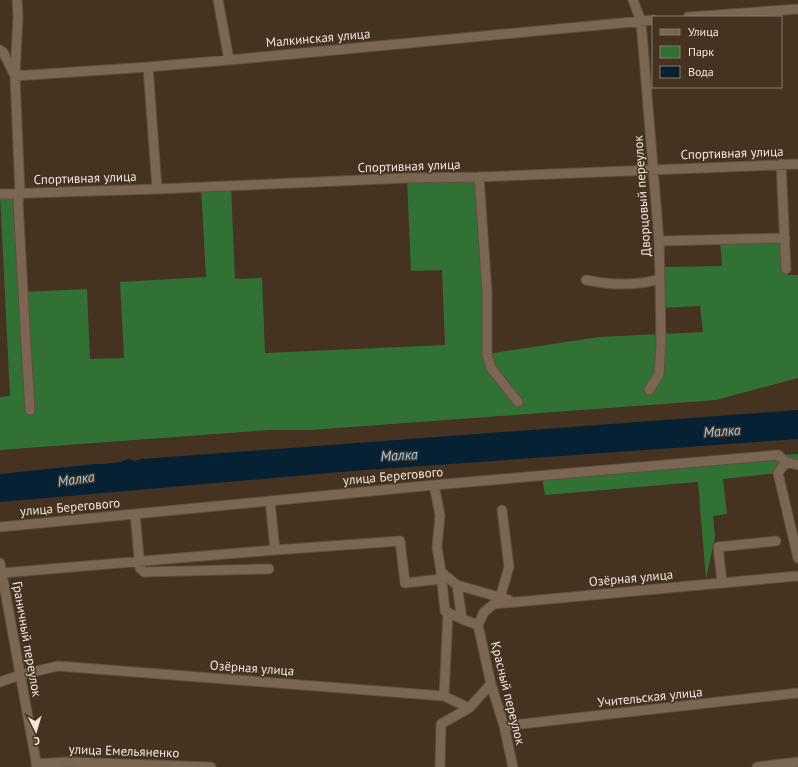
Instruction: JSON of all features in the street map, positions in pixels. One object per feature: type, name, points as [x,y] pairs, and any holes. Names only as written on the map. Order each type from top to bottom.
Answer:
[{"type":"street","points":[[18,0],[15,76],[20,193],[18,202],[24,328],[30,410]]},
{"type":"street","points":[[218,0],[229,60]]},
{"type":"street","name":"Дворцовый переулок","points":[[633,0],[641,21],[659,241],[661,346],[659,374],[649,390]]},
{"type":"street","points":[[702,16],[798,9]]},
{"type":"street","name":"Малкинская улица","points":[[15,76],[229,60],[652,20]]},
{"type":"street","points":[[0,50],[3,52],[15,76]]},
{"type":"street","points":[[148,67],[157,189]]},
{"type":"street","points":[[781,164],[786,269]]},
{"type":"street","name":"Спортивная улица","points":[[0,194],[798,164]]},
{"type":"street","points":[[480,177],[487,292],[486,354],[491,368],[518,402]]},
{"type":"street","points":[[659,241],[785,238]]},
{"type":"street","points":[[586,280],[607,284],[650,282],[660,279]]},
{"type":"street","name":"улица Берегового","points":[[0,527],[434,485],[778,455],[786,462],[798,465]]},
{"type":"street","points":[[786,462],[778,473],[798,558]]},
{"type":"street","points":[[434,485],[440,515],[438,547],[445,611],[478,625],[484,612],[497,601],[510,567],[502,510]]},
{"type":"street","points":[[270,501],[275,550]]},
{"type":"street","points":[[135,514],[139,562],[140,568],[144,572],[269,569]]},
{"type":"street","points":[[2,573],[400,541],[405,583],[441,575],[457,585],[497,601]]},
{"type":"street","points":[[722,582],[718,547],[776,541]]},
{"type":"street","name":"Граничный переулок","points":[[0,563],[37,766]]},
{"type":"street","name":"Озёрная улица","points":[[497,601],[514,602],[798,576]]},
{"type":"street","points":[[457,585],[462,619]]},
{"type":"street","points":[[444,696],[448,612]]},
{"type":"street","name":"Красный переулок","points":[[478,625],[491,684],[504,726],[513,767]]},
{"type":"street","name":"Озёрная улица","points":[[0,682],[20,675],[58,666],[444,696],[469,708]]},
{"type":"street","points":[[440,767],[441,724],[469,708],[491,684]]},
{"type":"street","name":"Учительская улица","points":[[504,726],[798,693]]},
{"type":"street","name":"улица Емельяненко","points":[[37,766],[67,762],[211,767]]},
{"type":"street","points":[[757,767],[798,762]]},
{"type":"green space","points":[[479,177],[487,354],[599,337],[703,332],[700,306],[661,308],[660,267],[722,266],[720,239],[785,238],[786,269],[788,275],[798,275],[798,378],[716,400],[311,430],[269,430],[0,450],[0,397],[10,396],[0,194],[20,193],[23,292],[87,289],[90,359],[124,358],[120,282],[206,277],[201,188],[231,186],[235,279],[262,278],[265,353],[445,345],[442,270],[411,271],[407,178]]},
{"type":"green space","points":[[798,454],[798,465],[786,462],[778,473],[723,479],[727,514],[713,516],[715,537],[706,579],[698,482],[545,495],[542,476]]},
{"type":"water","name":"Малка","points":[[798,410],[798,439],[352,471],[0,502],[0,474],[121,462],[128,459],[135,461],[142,459]]}]
